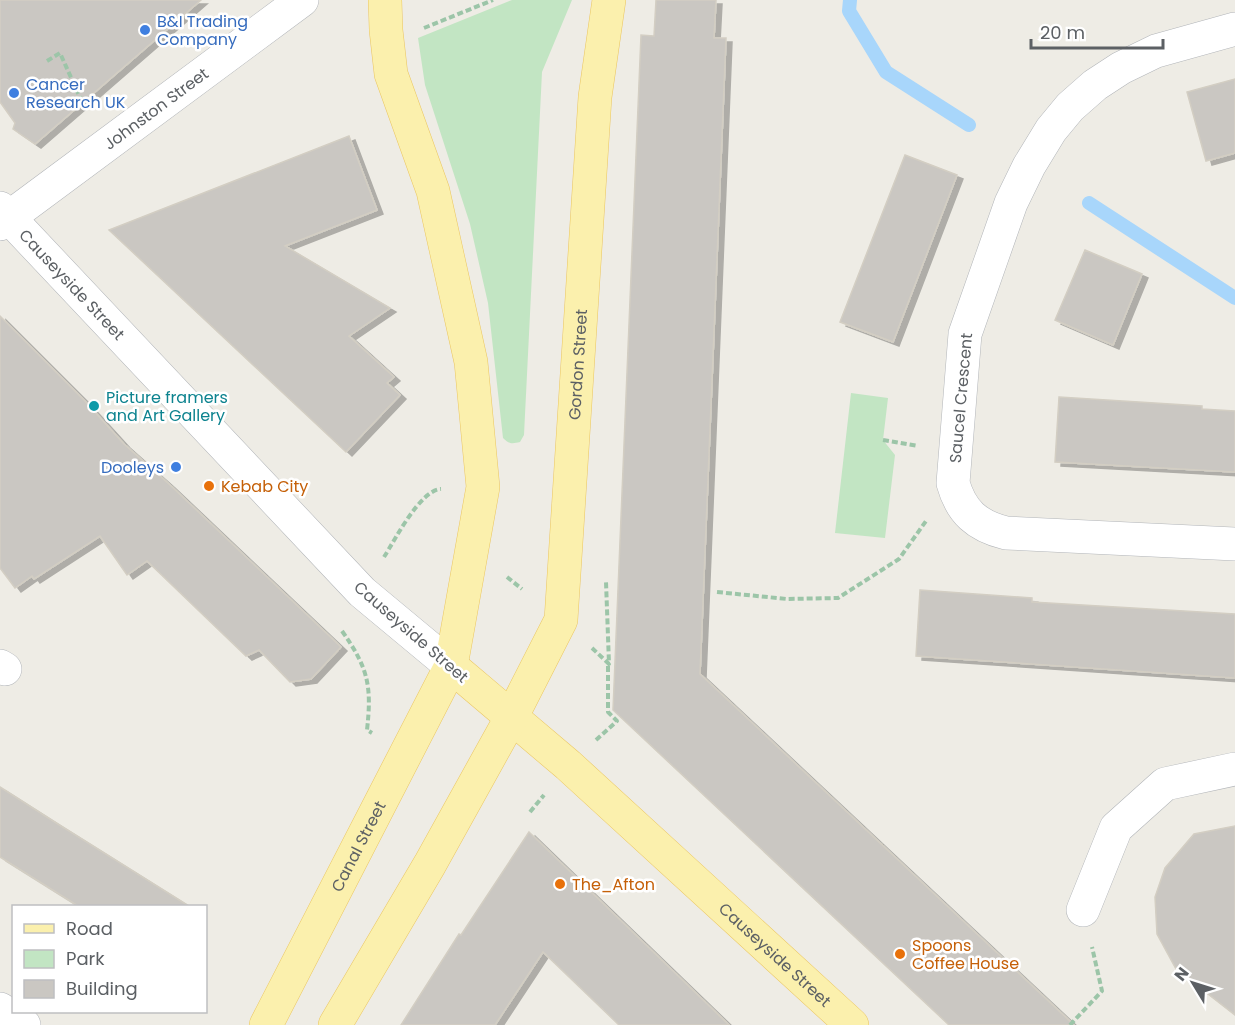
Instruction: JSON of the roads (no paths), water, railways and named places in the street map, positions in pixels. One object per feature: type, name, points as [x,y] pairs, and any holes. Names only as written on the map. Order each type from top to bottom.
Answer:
[{"type":"main road","points":[[385,0],[387,42],[392,74],[433,191],[471,362],[483,487],[451,666]]},
{"type":"main road","name":"Gordon Street","points":[[511,718],[561,620],[595,97],[609,0]]},
{"type":"main road","name":"Causeyside Street","points":[[451,666],[568,765],[840,1021]]},
{"type":"main road","name":"Canal Street","points":[[266,1025],[451,666]]},
{"type":"main road","points":[[335,1025],[430,864],[511,718]]},
{"type":"street","name":"Johnston Street","points":[[2,216],[302,0]]},
{"type":"street","name":"Saucel Crescent","points":[[1235,29],[1156,51],[1121,68],[1095,85],[1070,107],[1051,130],[1034,157],[1011,203],[965,334],[952,483],[958,501],[967,513],[993,530],[1006,533],[1235,544]]},
{"type":"street","name":"Causeyside Street","points":[[2,216],[362,592],[451,666]]},
{"type":"street","points":[[1083,910],[1116,828],[1165,784],[1231,768],[1235,769]]},
{"type":"street","points":[[0,1009],[24,1025]]},
{"type":"waterway","points":[[850,0],[849,11],[886,72],[969,125]]},
{"type":"waterway","points":[[1089,203],[1235,298]]},
{"type":"place","name":"B&I Trading Company","points":[[145,30]]},
{"type":"place","name":"Cancer Research UK","points":[[14,93]]},
{"type":"place","name":"Picture framers and Art Gallery","points":[[94,406]]},
{"type":"place","name":"Dooleys","points":[[176,467]]},
{"type":"place","name":"Kebab City","points":[[209,486]]},
{"type":"place","name":"The_Afton","points":[[560,884]]},
{"type":"place","name":"Spoons Coffee House","points":[[900,954]]}]
